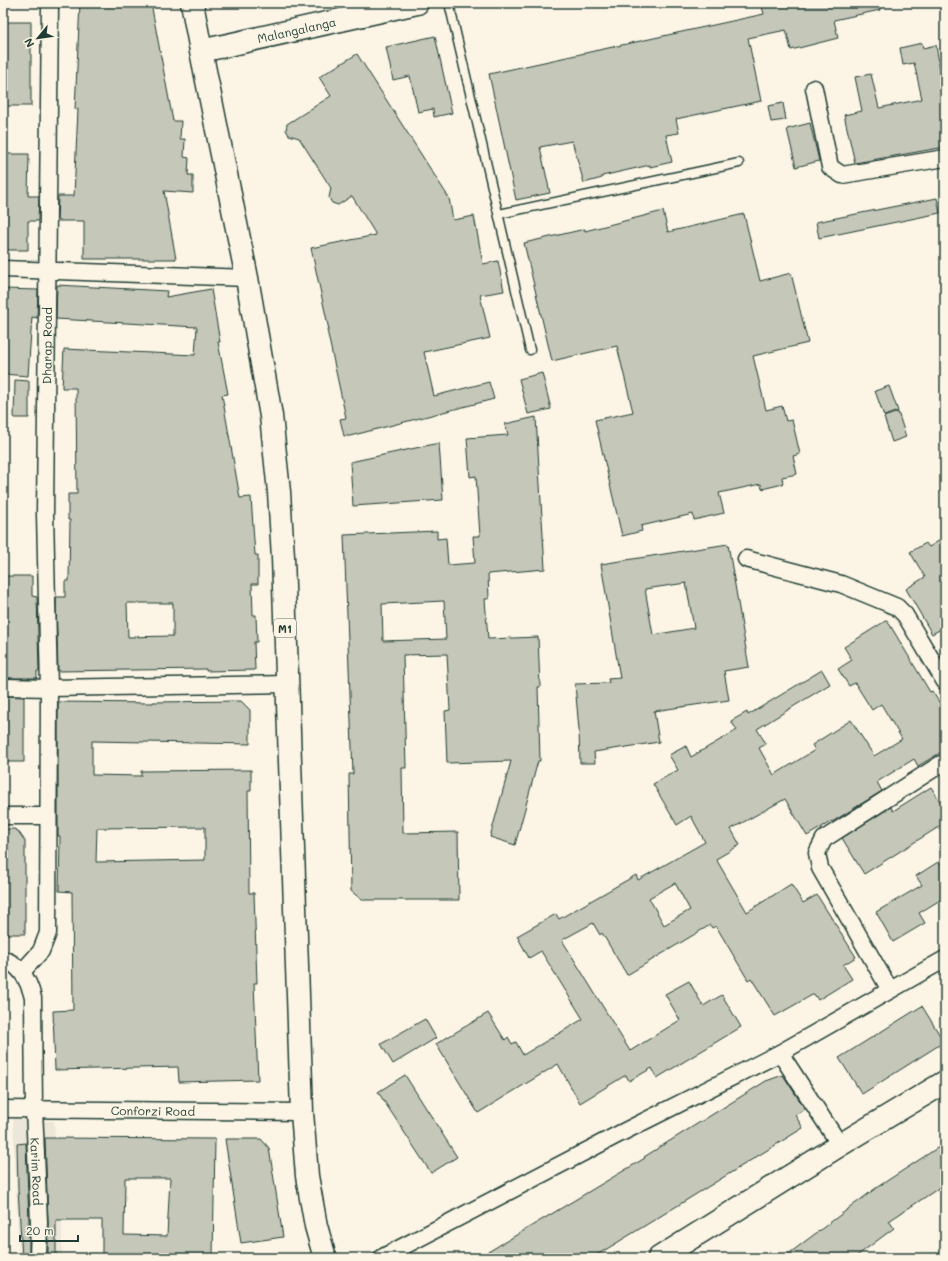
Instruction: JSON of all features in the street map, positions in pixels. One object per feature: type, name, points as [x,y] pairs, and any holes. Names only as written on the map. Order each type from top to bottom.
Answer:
[{"type":"main road","name":"M1","points":[[192,3],[247,278],[271,416],[279,492],[302,1112],[307,1176],[316,1226],[325,1258]]},
{"type":"main road","name":"Malangalanga","points":[[201,51],[404,4]]},
{"type":"main road","points":[[659,1258],[840,1145],[945,1082]]},
{"type":"street","name":"Dharap Road","points":[[22,972],[41,951],[48,933],[49,688],[45,514],[50,3]]},
{"type":"street","points":[[814,88],[830,167],[842,175],[945,158]]},
{"type":"street","points":[[3,269],[247,278]]},
{"type":"street","points":[[746,559],[841,584],[897,607],[905,615],[944,678]]},
{"type":"street","points":[[3,687],[49,688],[287,684]]},
{"type":"street","points":[[890,990],[820,868],[817,853],[824,839],[941,764],[945,764]]},
{"type":"street","points":[[3,816],[48,816]]},
{"type":"street","points":[[3,959],[10,961],[22,972]]},
{"type":"street","points":[[381,1258],[619,1134],[780,1053],[945,959]]},
{"type":"street","name":"Karim Road","points":[[22,972],[30,984],[33,998],[34,1108],[39,1222],[38,1258]]},
{"type":"street","points":[[780,1053],[840,1145]]},
{"type":"street","name":"Conforzi Road","points":[[3,1108],[302,1112]]},
{"type":"lane","points":[[449,3],[530,350]]},
{"type":"lane","points":[[499,214],[739,163]]},
{"type":"shaded area","points":[[13,1119],[54,1121],[62,1227],[62,1258],[19,1258]]},
{"type":"building","points":[[80,3],[151,3],[173,121],[181,121],[180,139],[185,139],[184,157],[189,158],[188,175],[193,175],[193,193],[164,191],[176,259],[84,259],[84,221],[57,221],[58,196],[74,196],[78,109],[75,109]]},
{"type":"building","points":[[761,3],[880,3],[880,10],[834,20],[838,38],[791,50],[786,30],[748,38],[761,101],[676,119],[679,133],[666,135],[672,162],[650,167],[650,165],[602,176],[602,178],[584,183],[572,141],[540,147],[550,193],[516,200],[489,74],[764,14]]},
{"type":"building","points":[[3,22],[31,22],[31,106],[3,106]]},
{"type":"building","points":[[435,36],[452,113],[434,117],[433,109],[418,112],[410,76],[393,80],[386,47]]},
{"type":"building","points":[[922,43],[923,48],[936,45],[941,75],[945,74],[945,147],[855,163],[844,115],[862,111],[855,77],[871,74],[879,108],[922,99],[914,63],[903,65],[900,48]]},
{"type":"building","points":[[357,54],[449,198],[453,220],[474,216],[483,264],[498,261],[504,291],[480,295],[490,338],[424,352],[434,396],[489,382],[494,399],[350,436],[344,436],[340,419],[346,418],[311,248],[376,235],[352,196],[338,205],[332,203],[329,198],[331,188],[299,138],[289,135],[286,130],[287,124],[331,96],[319,77]]},
{"type":"building","points":[[783,103],[786,120],[771,122],[768,106]]},
{"type":"building","points":[[810,123],[819,161],[796,167],[787,129]]},
{"type":"building","points":[[3,154],[29,154],[28,196],[39,196],[38,221],[28,221],[28,250],[7,250],[7,247],[3,247]]},
{"type":"building","points":[[937,198],[940,213],[819,238],[816,222]]},
{"type":"building","points":[[663,211],[668,232],[744,214],[760,281],[791,273],[808,343],[753,356],[766,410],[782,406],[786,421],[792,420],[800,454],[793,456],[797,474],[782,477],[783,484],[762,489],[761,484],[719,493],[724,513],[694,520],[693,514],[641,526],[642,531],[622,536],[595,420],[633,412],[617,346],[552,361],[524,243],[585,229],[585,231]]},
{"type":"building","points":[[57,285],[167,291],[166,297],[211,289],[220,342],[218,342],[228,394],[222,395],[240,498],[251,497],[255,555],[258,555],[258,584],[252,584],[253,615],[256,615],[257,642],[254,642],[255,670],[206,671],[206,669],[58,671],[56,597],[65,597],[65,581],[69,581],[70,520],[68,520],[68,494],[77,494],[76,388],[62,388],[64,349],[195,355],[197,327],[56,319]],"holes":[[[127,603],[173,603],[173,636],[128,637]]]},
{"type":"building","points":[[3,289],[38,290],[37,318],[32,317],[28,376],[3,374]]},
{"type":"building","points":[[542,373],[551,409],[528,414],[519,379]]},
{"type":"building","points":[[15,380],[29,381],[29,418],[14,418]]},
{"type":"building","points":[[889,386],[898,411],[884,416],[875,391]]},
{"type":"building","points":[[898,412],[906,437],[892,442],[884,417]]},
{"type":"building","points":[[536,417],[545,569],[488,574],[489,599],[485,599],[488,639],[538,637],[540,761],[538,761],[515,845],[490,837],[511,761],[447,763],[445,711],[450,710],[447,654],[403,655],[406,768],[402,768],[403,833],[458,832],[459,900],[362,900],[351,891],[349,774],[353,774],[344,535],[437,531],[437,539],[446,538],[448,565],[475,563],[473,536],[480,536],[476,476],[470,477],[467,438],[508,435],[505,424]],"holes":[[[444,601],[446,639],[383,641],[382,604]]]},
{"type":"building","points":[[439,443],[443,500],[353,506],[350,462]]},
{"type":"building","points":[[945,537],[945,627],[932,634],[906,589],[925,577],[910,552],[926,543],[929,547]]},
{"type":"building","points":[[728,544],[749,667],[724,671],[729,700],[654,711],[659,742],[594,752],[595,763],[580,763],[575,684],[609,683],[608,679],[620,678],[601,564]],"holes":[[[686,583],[694,628],[653,635],[645,589]]]},
{"type":"building","points":[[3,576],[32,576],[32,596],[37,597],[39,671],[37,671],[37,678],[3,678]]},
{"type":"building","points":[[887,620],[930,692],[932,691],[939,702],[945,699],[945,750],[918,766],[914,759],[877,782],[882,791],[807,836],[785,799],[731,829],[740,845],[716,859],[747,912],[791,884],[803,903],[817,895],[856,957],[843,965],[852,979],[818,1000],[814,994],[775,1016],[751,978],[748,980],[716,926],[712,928],[710,925],[627,975],[602,933],[600,935],[593,923],[562,940],[630,1051],[680,1020],[665,994],[689,981],[703,1006],[722,995],[741,1027],[657,1078],[652,1068],[629,1081],[626,1075],[580,1103],[558,1064],[478,1113],[436,1044],[488,1013],[505,1040],[508,1037],[512,1044],[516,1042],[523,1055],[583,1019],[541,951],[529,958],[517,936],[556,914],[559,919],[636,875],[638,880],[705,842],[691,816],[677,825],[653,784],[678,770],[669,755],[686,746],[691,757],[737,730],[731,721],[747,712],[748,715],[822,670],[830,684],[757,729],[766,744],[759,748],[774,775],[815,750],[812,745],[851,720],[874,756],[902,739],[881,704],[872,710],[855,683],[849,686],[838,669],[852,660],[844,647]],"holes":[[[675,883],[690,910],[664,925],[649,898]]]},
{"type":"building","points":[[3,696],[24,697],[24,762],[3,762]]},
{"type":"building","points":[[241,701],[250,710],[250,744],[92,741],[92,775],[141,776],[141,771],[251,770],[251,791],[248,791],[249,893],[254,893],[257,983],[254,983],[258,1080],[179,1082],[178,1067],[55,1070],[53,1011],[73,1010],[72,892],[59,891],[60,836],[58,836],[58,702]],"holes":[[[205,827],[205,860],[96,862],[97,828]]]},
{"type":"building","points":[[931,787],[945,809],[945,823],[864,874],[842,838],[891,807],[893,811]]},
{"type":"building","points":[[3,829],[14,829],[18,831],[25,841],[25,934],[3,934]]},
{"type":"building","points":[[945,861],[945,897],[919,913],[925,923],[893,942],[876,912],[922,885],[916,876],[938,862],[940,864]]},
{"type":"building","points":[[922,1006],[944,1042],[862,1094],[839,1058]]},
{"type":"building","points":[[425,1019],[436,1038],[393,1064],[381,1044]]},
{"type":"building","points":[[405,1075],[457,1157],[431,1173],[378,1092]]},
{"type":"building","points":[[783,1075],[805,1109],[795,1115],[803,1128],[592,1258],[478,1258],[645,1158],[644,1157],[766,1081]]},
{"type":"building","points":[[45,1138],[215,1139],[213,1258],[148,1258],[148,1256],[102,1255],[102,1220],[56,1220],[56,1258],[48,1258]],"holes":[[[125,1178],[170,1178],[167,1236],[124,1235]]]},
{"type":"building","points":[[225,1139],[261,1139],[269,1148],[283,1237],[241,1243]]},
{"type":"building","points":[[26,1143],[29,1258],[22,1258],[17,1144]]},
{"type":"building","points":[[945,1143],[945,1184],[889,1221],[894,1228],[854,1258],[783,1258],[876,1188]]}]
